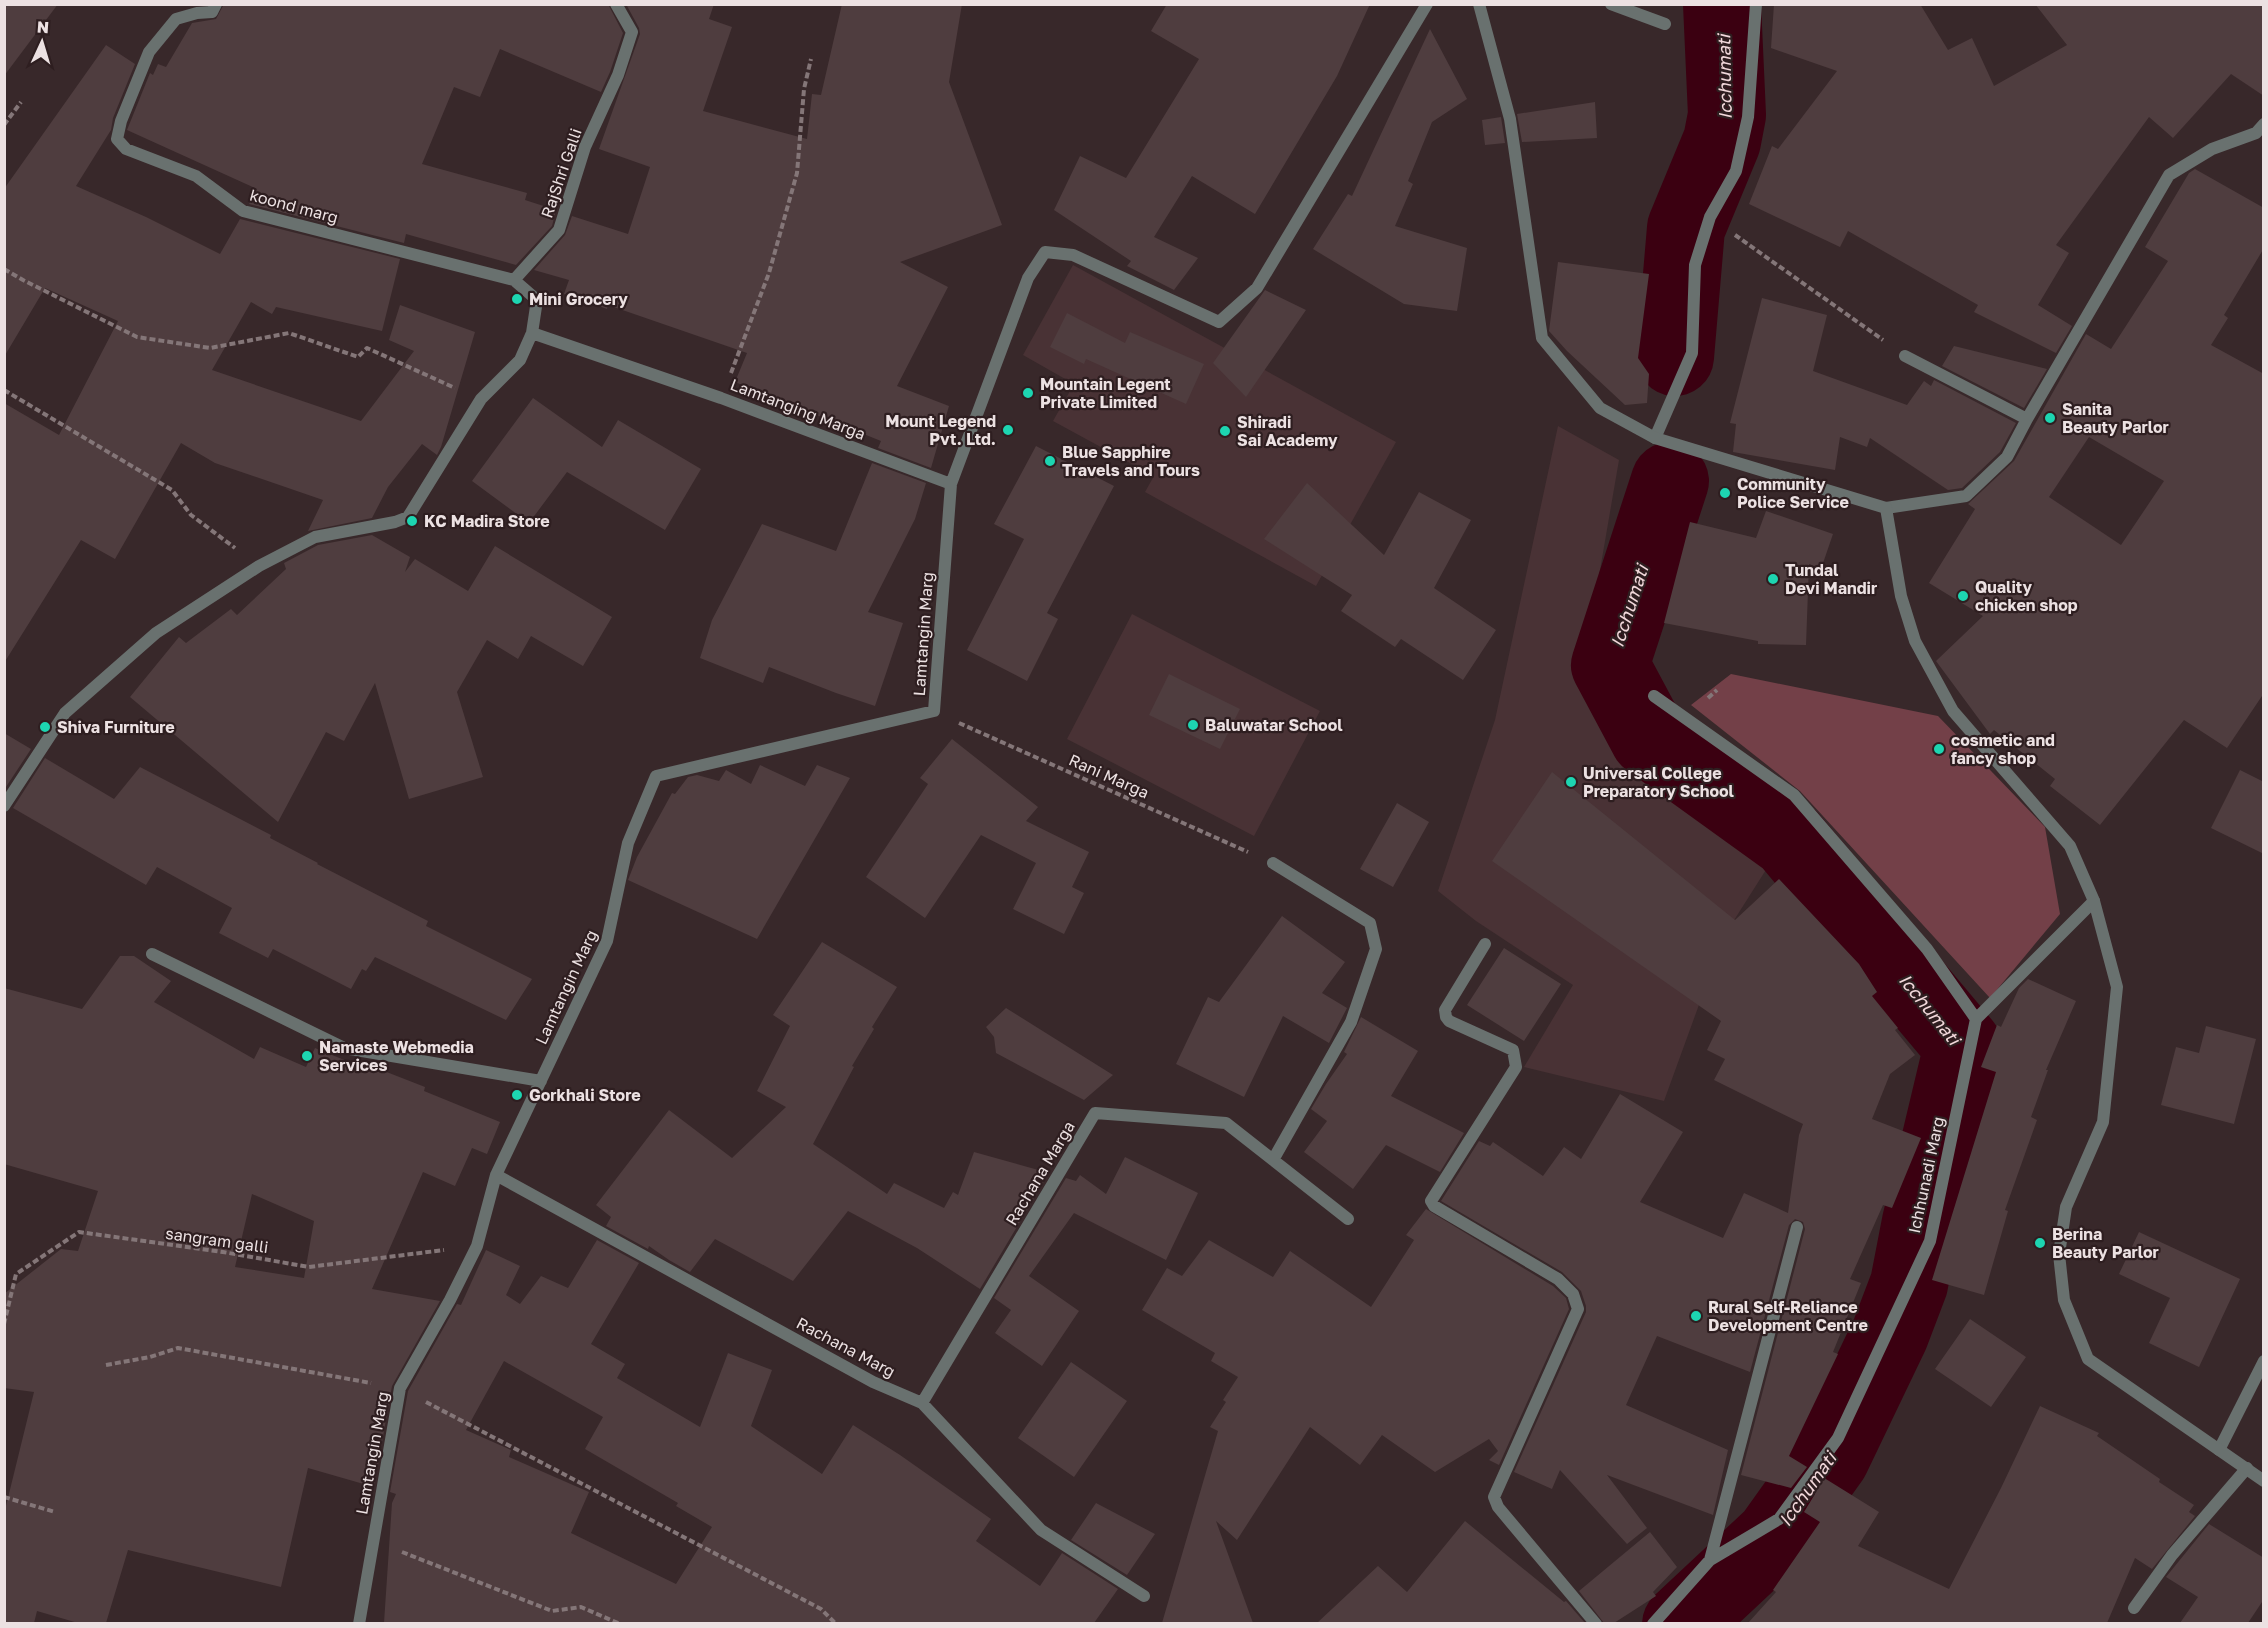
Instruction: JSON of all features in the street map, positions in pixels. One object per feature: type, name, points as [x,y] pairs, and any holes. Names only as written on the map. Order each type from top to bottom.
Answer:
[{"type":"street","name":"koond marg","points":[[216,4],[212,12],[176,18],[149,52],[121,121],[117,139],[126,149],[196,176],[243,211],[514,280]]},
{"type":"street","name":"RajShri Galli","points":[[514,280],[559,230],[585,147],[618,75],[632,32],[616,4]]},
{"type":"street","points":[[951,484],[1028,278],[1045,252],[1074,255],[1219,322],[1257,288],[1426,4]]},
{"type":"street","points":[[1479,4],[1510,119],[1542,338],[1600,408],[1655,438],[1886,508],[1966,496],[2007,457],[2169,175],[2212,148],[2256,133],[2264,124]]},
{"type":"street","points":[[1611,4],[1665,24]]},
{"type":"street","points":[[1655,438],[1692,352],[1695,265],[1710,217],[1736,171],[1748,117],[1755,4]]},
{"type":"street","points":[[4,806],[65,713],[156,633],[259,566],[315,537],[395,522],[408,517],[481,399],[520,360],[532,333],[537,300],[514,280]]},
{"type":"street","name":"Lamtanging Marga","points":[[532,333],[721,398],[951,484]]},
{"type":"street","points":[[1905,356],[2027,419]]},
{"type":"street","name":"Lamtangin Marg","points":[[359,1623],[400,1388],[450,1300],[477,1246],[496,1175],[607,940],[628,843],[656,776],[934,711],[951,484]]},
{"type":"street","points":[[1886,508],[1901,596],[1915,641],[1953,711],[2070,846],[2094,901],[2117,987],[2103,1122],[2066,1207],[2059,1254],[2064,1300],[2088,1359],[2264,1481]]},
{"type":"street","points":[[1654,696],[1794,795],[1927,949],[1977,1019],[2094,901]]},
{"type":"street","points":[[1273,1160],[1351,1022],[1376,949],[1370,923],[1274,863]]},
{"type":"street","points":[[1485,944],[1445,1010],[1446,1017],[1449,1021],[1513,1050],[1516,1067],[1431,1201],[1434,1206],[1558,1279],[1573,1294],[1578,1309],[1494,1497],[1498,1507],[1596,1623]]},
{"type":"street","points":[[152,954],[344,1048],[540,1081]]},
{"type":"street","name":"Ichhunadi Marg","points":[[1653,1623],[1710,1560],[1779,1519],[1838,1438],[1930,1241],[1977,1019]]},
{"type":"street","name":"Rachana Marga","points":[[922,1403],[1095,1113],[1226,1123],[1348,1219]]},
{"type":"street","name":"Rachana Marg","points":[[496,1175],[873,1382],[922,1403],[1041,1530],[1144,1596]]},
{"type":"street","points":[[1710,1560],[1797,1227]]},
{"type":"street","points":[[2219,1450],[2264,1361]]},
{"type":"street","points":[[2134,1608],[2172,1555],[2247,1468]]},
{"type":"path","points":[[721,398],[769,273],[797,173],[804,89],[811,58]]},
{"type":"path","points":[[4,125],[21,102]]},
{"type":"path","points":[[1710,217],[1905,356]]},
{"type":"path","points":[[4,269],[137,337],[210,348],[289,333],[358,357],[367,348],[481,399]]},
{"type":"path","points":[[4,390],[172,490],[191,515],[259,566]]},
{"type":"path","name":"Rani Marga","points":[[934,711],[1274,863]]},
{"type":"path","name":"sangram galli","points":[[4,1324],[16,1274],[79,1232],[309,1267],[477,1246]]},
{"type":"path","points":[[106,1365],[150,1357],[178,1348],[400,1388],[821,1609],[836,1623]]},
{"type":"path","points":[[4,1497],[54,1512]]},
{"type":"path","points":[[374,1541],[552,1611],[581,1607],[620,1623]]},
{"type":"shaded area","name":"Shiradi Sai Academy","points":[[1073,265],[1396,442],[1316,586],[1145,492],[1154,476],[1053,421],[1074,384],[1023,355]]},
{"type":"shaded area","name":"Universal College Preparatory School","points":[[1558,426],[1619,460],[1585,657],[1589,693],[1608,741],[1729,824],[1769,865],[1724,936],[1664,1101],[1524,1067],[1573,985],[1476,921],[1438,891],[1495,720]]},
{"type":"shaded area","name":"Baluwatar School","points":[[1132,614],[1320,711],[1254,836],[1067,739]]},
{"type":"shaded area","points":[[1731,674],[1938,716],[2045,827],[2060,914],[1990,998],[1800,791],[1691,705]]},
{"type":"building","points":[[4,4],[58,4],[4,76]]},
{"type":"building","points":[[224,4],[608,4],[623,33],[601,92],[500,49],[480,97],[454,87],[422,164],[527,193],[525,200],[556,210],[552,226],[516,265],[406,234],[404,243],[249,204],[257,189],[127,130],[150,73],[153,75],[158,64],[166,67],[192,23],[216,19]]},
{"type":"building","points":[[626,4],[714,4],[709,19],[732,27],[703,111],[807,139],[812,94],[821,95],[842,4],[962,4],[949,82],[1002,225],[900,262],[948,287],[897,386],[949,406],[931,468],[878,448],[881,441],[735,382],[747,353],[608,305],[607,309],[564,294],[569,280],[534,270],[565,235],[572,216],[628,234],[650,167],[599,149],[640,34]]},
{"type":"building","points":[[1167,4],[1370,4],[1337,76],[1255,214],[1192,176],[1154,237],[1198,258],[1174,290],[1127,266],[1131,261],[1054,210],[1080,156],[1126,178],[1199,59],[1151,31]]},
{"type":"building","points":[[1774,4],[1920,4],[1948,50],[1972,38],[1994,86],[2067,45],[2035,4],[2264,4],[2264,96],[2231,74],[2173,138],[2149,117],[2056,245],[2069,253],[2038,305],[2072,326],[2056,353],[1974,312],[1978,305],[1848,231],[1840,247],[1749,204],[1772,146],[1778,149],[1837,71],[1771,48]]},
{"type":"building","points":[[1430,29],[1467,99],[1432,122],[1408,181],[1413,184],[1395,226],[1467,248],[1457,311],[1404,304],[1313,249],[1348,194],[1352,196]]},
{"type":"building","points":[[106,45],[135,64],[113,118],[111,130],[76,186],[146,217],[220,254],[240,219],[400,259],[382,331],[276,307],[272,314],[251,302],[212,370],[361,421],[414,351],[389,340],[400,305],[475,332],[437,455],[422,444],[388,487],[372,518],[308,531],[323,500],[215,463],[181,443],[115,559],[81,540],[4,663],[4,403],[59,435],[118,321],[45,288],[4,357],[4,189]]},
{"type":"building","points":[[1595,102],[1597,138],[1522,142],[1517,114]]},
{"type":"building","points":[[1501,117],[1505,143],[1485,145],[1482,120]]},
{"type":"building","points":[[2195,169],[2264,208],[2264,248],[2224,315],[2228,318],[2211,345],[2264,374],[2264,693],[2227,748],[2184,720],[2100,825],[2050,786],[2055,779],[1994,730],[1990,734],[1936,661],[1983,616],[1929,583],[1975,509],[1968,504],[2014,461],[2086,334],[2111,349],[2168,261],[2145,247],[2189,173]],"holes":[[[2089,437],[2164,481],[2121,545],[2049,497]]]},
{"type":"building","points":[[1558,262],[1649,274],[1638,358],[1649,374],[1647,403],[1625,405],[1549,331]]},
{"type":"building","points":[[1265,290],[1306,310],[1246,397],[1213,363]]},
{"type":"building","points":[[1762,298],[1827,315],[1813,371],[1907,405],[1924,381],[1931,386],[1934,380],[2016,423],[2000,452],[1962,488],[1948,490],[1870,438],[1867,447],[1840,437],[1835,470],[1733,452],[1736,424],[1730,423]]},
{"type":"building","points":[[1067,313],[1125,343],[1130,332],[1204,364],[1186,404],[1086,359],[1084,364],[1050,347]]},
{"type":"building","points":[[1954,346],[2047,369],[2024,408],[1942,366]]},
{"type":"building","points":[[533,398],[602,447],[618,420],[701,469],[665,530],[567,472],[529,523],[472,481]]},
{"type":"building","points":[[1036,446],[1114,486],[1047,613],[1058,619],[1027,681],[967,650],[1024,539],[994,524]]},
{"type":"building","points":[[872,463],[926,483],[915,519],[868,612],[903,623],[875,706],[769,667],[763,683],[700,658],[712,620],[762,524],[836,551]]},
{"type":"building","points":[[1307,483],[1384,555],[1419,492],[1471,520],[1434,588],[1496,630],[1463,680],[1401,639],[1395,647],[1341,611],[1352,595],[1264,539]]},
{"type":"building","points":[[1766,511],[1833,534],[1821,569],[1809,564],[1806,645],[1758,644],[1758,641],[1664,623],[1690,522],[1756,538]]},
{"type":"building","points":[[372,535],[410,557],[405,572],[415,559],[468,591],[495,546],[612,617],[583,666],[531,636],[518,659],[487,640],[457,692],[483,777],[409,799],[375,683],[344,741],[326,732],[278,822],[130,697],[179,637],[186,643],[231,609],[237,615],[286,569],[284,563],[318,545]]},
{"type":"building","name":"Baluwatar School","points":[[1169,674],[1240,709],[1220,749],[1149,715]]},
{"type":"building","points":[[4,733],[31,749],[4,790]]},
{"type":"building","points":[[952,739],[1038,807],[1026,821],[1089,852],[1072,887],[1084,893],[1064,934],[1013,909],[1036,863],[981,835],[925,918],[866,877],[928,784],[920,778]]},
{"type":"building","points":[[45,758],[114,799],[140,767],[271,835],[270,838],[317,864],[428,921],[426,926],[532,979],[506,1020],[375,957],[366,971],[362,969],[351,989],[273,949],[268,958],[219,933],[232,908],[157,867],[146,885],[13,808]]},
{"type":"building","points":[[760,765],[805,786],[817,765],[850,778],[757,939],[628,880],[637,857],[672,793],[675,794],[688,777],[697,775],[719,781],[726,770],[751,784]]},
{"type":"building","points":[[2240,770],[2264,782],[2264,854],[2211,828]]},
{"type":"building","points":[[1552,772],[1735,920],[1779,879],[1859,964],[1877,992],[1872,996],[1898,1028],[1895,1030],[1915,1055],[1890,1074],[1872,1119],[1921,1138],[1892,1208],[1883,1205],[1850,1279],[1861,1283],[1833,1352],[1838,1354],[1789,1456],[1807,1467],[1791,1488],[1741,1475],[1805,1229],[1803,1222],[1795,1219],[1789,1225],[1750,1372],[1657,1336],[1626,1405],[1728,1450],[1713,1515],[1607,1475],[1647,1528],[1627,1544],[1560,1470],[1552,1489],[1514,1472],[1586,1312],[1581,1291],[1562,1272],[1441,1201],[1479,1141],[1490,1146],[1493,1142],[1543,1176],[1564,1147],[1581,1159],[1620,1094],[1683,1132],[1640,1202],[1723,1238],[1744,1193],[1788,1213],[1799,1135],[1803,1124],[1714,1080],[1725,1059],[1707,1050],[1721,1021],[1492,861]]},
{"type":"building","points":[[1397,803],[1429,822],[1393,887],[1360,869]]},
{"type":"building","points":[[1282,916],[1345,962],[1322,993],[1347,1008],[1329,1043],[1283,1016],[1244,1097],[1176,1064],[1208,997],[1219,1002]]},
{"type":"building","points":[[822,942],[897,987],[872,1027],[874,1029],[852,1066],[854,1067],[813,1144],[887,1194],[894,1183],[944,1208],[953,1192],[958,1195],[974,1152],[1049,1173],[980,1289],[917,1248],[848,1211],[793,1281],[715,1239],[690,1272],[649,1246],[648,1249],[606,1226],[611,1217],[596,1205],[669,1110],[732,1158],[786,1107],[757,1091],[790,1026],[773,1015]]},
{"type":"building","points":[[1504,948],[1561,984],[1524,1041],[1467,1005]]},
{"type":"building","points":[[120,956],[134,956],[171,981],[154,1002],[254,1059],[260,1047],[306,1067],[315,1048],[359,1066],[361,1062],[425,1087],[424,1091],[500,1122],[487,1154],[472,1148],[455,1186],[423,1172],[372,1289],[440,1301],[392,1386],[374,1487],[308,1468],[281,1587],[128,1550],[106,1623],[78,1623],[37,1611],[34,1623],[4,1623],[4,1514],[34,1392],[4,1388],[4,1294],[61,1249],[78,1251],[98,1191],[4,1164],[4,988],[82,1009]],"holes":[[[252,1194],[314,1221],[304,1278],[235,1267]]]},
{"type":"building","points":[[2028,979],[2076,1001],[2046,1070],[2048,1070],[2031,1117],[2037,1120],[2005,1210],[2008,1211],[1984,1295],[1932,1280],[1996,1072],[1981,1067],[1997,1025],[2001,1027],[2019,988]]},
{"type":"building","points":[[1006,1008],[1113,1075],[1084,1100],[996,1053],[994,1037],[986,1027]]},
{"type":"building","points":[[1361,1017],[1418,1051],[1391,1096],[1464,1133],[1440,1172],[1386,1145],[1353,1189],[1304,1152],[1327,1121],[1311,1109],[1347,1054],[1344,1052]]},
{"type":"building","points":[[2206,1026],[2256,1039],[2234,1124],[2161,1105],[2176,1047],[2199,1053]]},
{"type":"building","points":[[1125,1157],[1198,1193],[1166,1260],[1074,1213],[1029,1276],[1079,1311],[1042,1366],[995,1333],[1011,1310],[994,1298],[1066,1178],[1076,1181],[1080,1175],[1106,1194]]},
{"type":"building","points":[[1426,1209],[1553,1286],[1566,1298],[1569,1309],[1499,1465],[1489,1460],[1498,1451],[1489,1439],[1435,1472],[1382,1435],[1360,1465],[1310,1427],[1237,1540],[1216,1521],[1253,1623],[1162,1623],[1218,1431],[1210,1427],[1226,1402],[1223,1400],[1238,1377],[1211,1361],[1215,1353],[1142,1310],[1167,1268],[1182,1276],[1209,1240],[1273,1277],[1290,1251],[1371,1307],[1414,1240],[1406,1235]]},
{"type":"building","points":[[2139,1232],[2240,1279],[2199,1367],[2149,1343],[2170,1298],[2119,1274]]},
{"type":"building","points":[[597,1240],[639,1263],[591,1344],[625,1364],[617,1378],[700,1427],[728,1353],[772,1370],[751,1426],[822,1474],[853,1425],[991,1519],[976,1541],[1040,1586],[1062,1553],[1118,1589],[1094,1623],[384,1623],[392,1503],[396,1494],[390,1492],[408,1391],[457,1304],[461,1305],[486,1250],[520,1266],[506,1295],[520,1304],[541,1276],[568,1288]],"holes":[[[504,1361],[603,1417],[585,1449],[678,1503],[676,1506],[712,1527],[676,1584],[571,1533],[589,1492],[509,1457],[511,1450],[466,1430]]]},
{"type":"building","points":[[1970,1319],[2026,1357],[1991,1407],[1935,1369]]},
{"type":"building","points":[[1071,1362],[1127,1401],[1074,1477],[1018,1438]]},
{"type":"building","points":[[2040,1406],[2099,1433],[2097,1436],[2194,1505],[2189,1512],[2195,1516],[2152,1569],[2135,1558],[2107,1623],[1748,1623],[1776,1592],[1773,1590],[1820,1522],[1804,1512],[1815,1494],[1809,1492],[1821,1476],[1879,1512],[1858,1546],[1949,1589]]},
{"type":"building","points":[[1096,1503],[1155,1534],[1127,1575],[1071,1540]]},
{"type":"building","points":[[1465,1521],[1564,1602],[1566,1601],[1585,1623],[1317,1623],[1378,1566],[1407,1592]]},
{"type":"building","points":[[2209,1524],[2264,1558],[2264,1599],[2248,1623],[2180,1623],[2198,1597],[2166,1577]]},
{"type":"building","points":[[1650,1532],[1677,1567],[1653,1592],[1656,1596],[1614,1623],[1604,1623],[1579,1591]]},
{"type":"waterway","name":"Icchumati","points":[[1675,357],[1686,228],[1722,141],[1727,115],[1722,4]]},
{"type":"waterway","name":"Icchumati","points":[[1670,481],[1610,665],[1649,738],[1789,839],[1963,1046],[1921,1222],[1909,1284],[1890,1334],[1831,1457],[1774,1537],[1681,1624]]},
{"type":"place","name":"Mini Grocery","points":[[517,299]]},
{"type":"place","name":"Mountain Legent Private Limited","points":[[1028,393]]},
{"type":"place","name":"Sanita Beauty Parlor","points":[[2050,418]]},
{"type":"place","name":"Mount Legend Pvt. Ltd.","points":[[1008,430]]},
{"type":"place","name":"Shiradi Sai Academy","points":[[1225,431]]},
{"type":"place","name":"Blue Sapphire Travels and Tours","points":[[1050,461]]},
{"type":"place","name":"Community Police Service","points":[[1725,493]]},
{"type":"place","name":"KC Madira Store","points":[[412,521]]},
{"type":"place","name":"Tundal Devi Mandir","points":[[1773,579]]},
{"type":"place","name":"Quality chicken shop","points":[[1963,596]]},
{"type":"place","name":"Baluwatar School","points":[[1193,725]]},
{"type":"place","name":"Shiva Furniture","points":[[45,727]]},
{"type":"place","name":"cosmetic and fancy shop","points":[[1939,749]]},
{"type":"place","name":"Universal College Preparatory School","points":[[1571,782]]},
{"type":"place","name":"Namaste Webmedia Services","points":[[307,1056]]},
{"type":"place","name":"Gorkhali Store","points":[[517,1095]]},
{"type":"place","name":"Berina Beauty Parlor","points":[[2040,1243]]},
{"type":"place","name":"Rural Self-Reliance Development Centre","points":[[1696,1316]]}]
